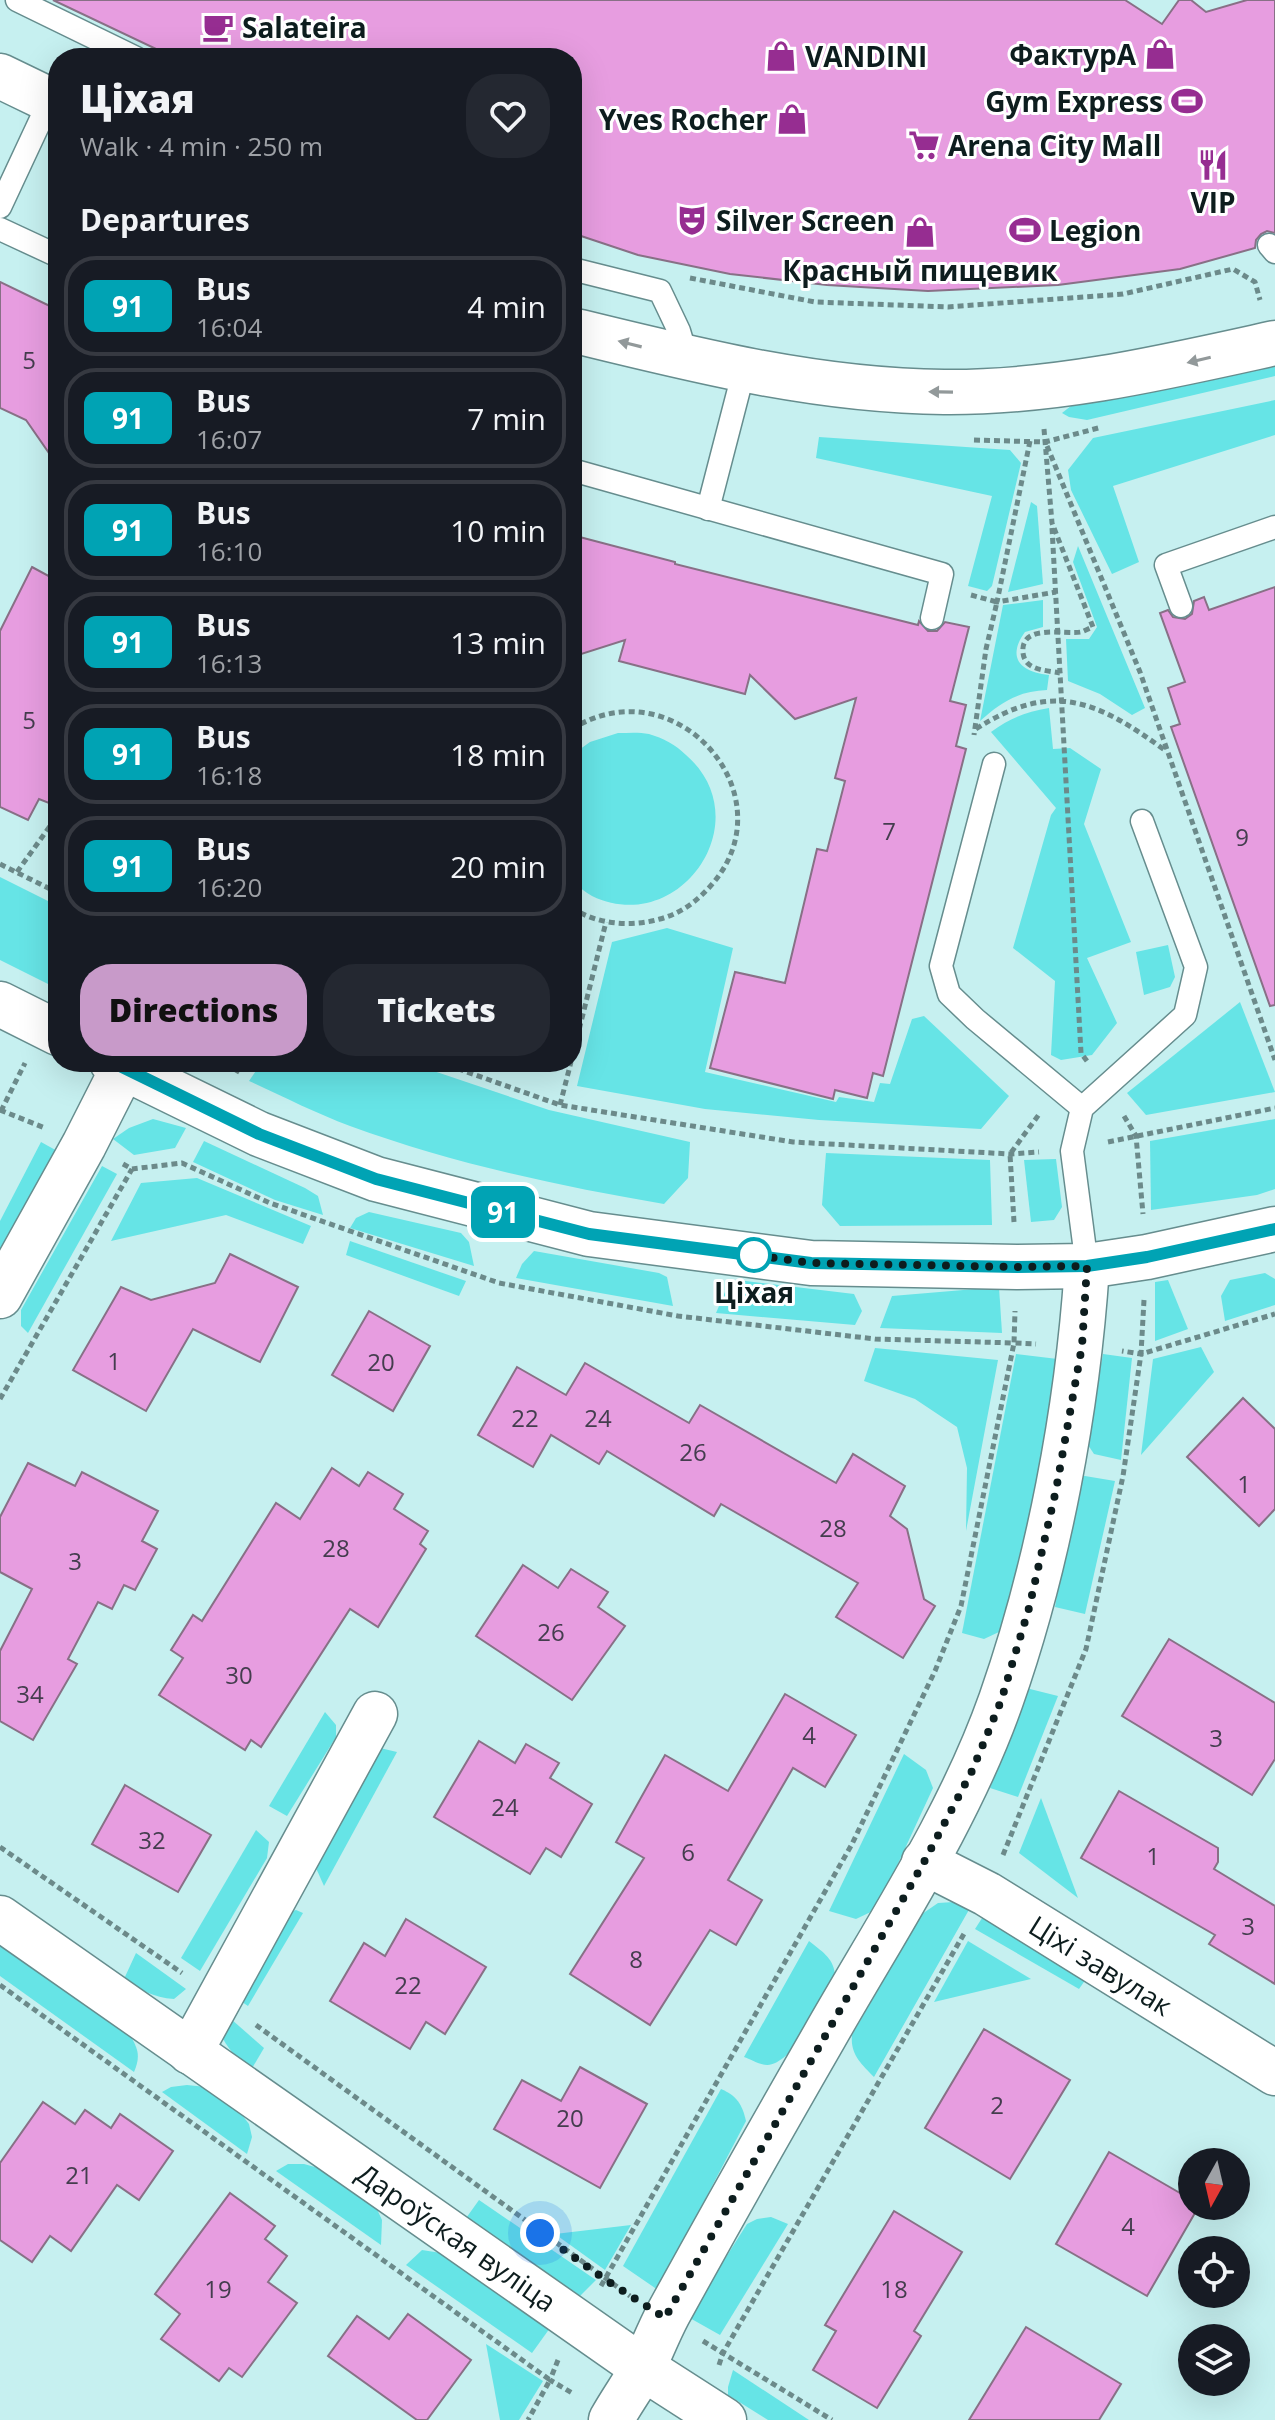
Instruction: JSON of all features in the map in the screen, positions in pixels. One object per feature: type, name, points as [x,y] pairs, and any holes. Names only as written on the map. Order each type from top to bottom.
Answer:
[{"type":"street","points":[[0,76],[48,99]]},
{"type":"street","points":[[582,332],[744,370],[837,386],[945,392],[1041,387],[1138,373],[1267,325]]},
{"type":"street","points":[[0,1004],[48,1028]]},
{"type":"street","points":[[0,1296],[84,1145],[116,1072]]},
{"type":"street","points":[[135,1072],[259,1134],[376,1179],[589,1234],[811,1263],[1017,1267],[1087,1266],[1147,1257],[1275,1229]]},
{"type":"street","points":[[611,2420],[643,2368],[665,2318],[924,1862],[972,1771],[995,1715],[1029,1608],[1056,1490],[1082,1346],[1087,1266]]},
{"type":"street","points":[[190,2052],[375,1714]]},
{"type":"street","name":"Ціхі завулак","points":[[924,1862],[987,1894],[1275,2073]]},
{"type":"street","name":"Дароўская вуліца","points":[[0,1918],[643,2368],[724,2420]]},
{"type":"lane","points":[[17,0],[115,48]]},
{"type":"lane","points":[[0,207],[48,114]]},
{"type":"lane","points":[[0,229],[48,251]]},
{"type":"lane","points":[[582,272],[660,291],[679,331],[687,358]]},
{"type":"lane","points":[[708,509],[744,370]]},
{"type":"lane","points":[[582,473],[942,574],[932,618]]},
{"type":"lane","points":[[1181,606],[1166,565],[1275,527]]},
{"type":"lane","points":[[994,764],[941,966],[949,994],[1082,1108]]},
{"type":"lane","points":[[1087,1266],[1072,1151],[1082,1108],[1185,1015],[1196,967],[1142,821]]},
{"type":"path","points":[[688,277],[815,302],[948,307],[1123,294],[1233,269],[1255,282],[1267,325]]},
{"type":"path","points":[[1041,387],[1059,632],[1081,1053],[1106,1085],[1136,1136],[1147,1257],[1141,1354],[1275,1314]]},
{"type":"path","points":[[986,649],[1030,441]]},
{"type":"path","points":[[1045,442],[1140,672],[1275,1060]]},
{"type":"path","points":[[1052,523],[1093,627],[1081,632],[1037,632],[1026,641],[1022,650],[1025,660],[1033,668],[1060,673]]},
{"type":"path","points":[[997,602],[1056,592]]},
{"type":"path","points":[[976,730],[997,716],[1031,703],[1061,700],[1095,707],[1135,728],[1168,753]]},
{"type":"path","points":[[582,723],[619,711],[652,713],[684,725],[710,746],[728,774],[736,807],[735,841],[722,872],[701,898],[673,916],[640,925],[606,922],[582,912]]},
{"type":"path","points":[[17,872],[48,829]]},
{"type":"path","points":[[0,864],[48,888]]},
{"type":"path","points":[[582,1019],[606,922]]},
{"type":"path","points":[[467,1072],[560,1105],[793,1142],[1010,1154],[1072,1151],[1275,1108]]},
{"type":"path","points":[[560,1105],[569,1072]]},
{"type":"path","points":[[0,1399],[132,1169]]},
{"type":"path","points":[[0,1847],[220,1999],[594,2272],[832,2420]]},
{"type":"path","points":[[0,1985],[550,2380],[528,2420]]},
{"type":"shaded area","points":[[1275,360],[1275,376],[1087,420],[1062,413],[1076,402]]},
{"type":"shaded area","points":[[1275,400],[1275,435],[1113,486],[1139,562],[1112,574],[1071,490],[1068,470],[1093,438]]},
{"type":"shaded area","points":[[819,437],[1010,450],[1021,463],[992,586],[987,591],[968,586],[992,496],[816,458]]},
{"type":"shaded area","points":[[1031,502],[1037,506],[1043,584],[1008,592]]},
{"type":"shaded area","points":[[1078,546],[1145,708],[1132,715],[1100,694],[1068,681],[1066,639],[1089,639],[1097,627],[1073,562]]},
{"type":"shaded area","points":[[1043,600],[1043,627],[1025,632],[1019,641],[1017,656],[1024,667],[1049,675],[1047,690],[1011,699],[980,721],[1003,605]]},
{"type":"shaded area","points":[[1049,708],[1053,749],[1070,748],[1101,769],[1084,824],[1131,942],[1087,958],[1117,1023],[1092,1055],[1061,1060],[1051,1055],[1055,981],[1013,948],[1051,815],[1056,808],[991,732],[1018,716]]},
{"type":"shaded area","points":[[618,733],[649,734],[678,748],[707,781],[715,810],[712,839],[700,866],[680,887],[654,901],[624,905],[592,896],[582,888],[582,748]]},
{"type":"shaded area","points":[[0,877],[48,901],[48,984],[0,960]]},
{"type":"shaded area","points":[[667,928],[733,948],[705,1072],[836,1102],[839,1097],[874,1102],[880,1083],[890,1084],[912,1019],[924,1016],[1009,1096],[981,1129],[819,1120],[705,1109],[577,1086],[612,942]]},
{"type":"shaded area","points":[[1168,945],[1175,977],[1170,987],[1144,995],[1136,952]]},
{"type":"shaded area","points":[[1240,1002],[1275,1092],[1146,1115],[1127,1093]]},
{"type":"shaded area","points":[[255,1072],[437,1072],[549,1110],[690,1142],[688,1178],[664,1204],[545,1181],[388,1139],[311,1110],[249,1081]]},
{"type":"shaded area","points":[[153,1119],[186,1128],[175,1148],[134,1155],[113,1139],[129,1128]]},
{"type":"shaded area","points":[[1275,1119],[1275,1189],[1257,1195],[1151,1210],[1150,1141]]},
{"type":"shaded area","points":[[204,1141],[318,1196],[323,1215],[275,1200],[193,1162]]},
{"type":"shaded area","points":[[41,1142],[59,1152],[0,1254],[0,1221]]},
{"type":"shaded area","points":[[826,1153],[990,1160],[992,1225],[840,1226],[822,1205]]},
{"type":"shaded area","points":[[1056,1159],[1062,1207],[1054,1220],[1031,1222],[1024,1160]]},
{"type":"shaded area","points":[[102,1166],[117,1174],[28,1333],[21,1326],[21,1310]]},
{"type":"shaded area","points":[[197,1178],[311,1226],[303,1244],[226,1215],[111,1241],[141,1183]]},
{"type":"shaded area","points":[[369,1212],[461,1233],[469,1242],[474,1266],[350,1228],[356,1218]]},
{"type":"shaded area","points":[[350,1241],[466,1281],[459,1296],[346,1255]]},
{"type":"shaded area","points":[[534,1251],[659,1273],[667,1277],[673,1306],[516,1278],[522,1264]]},
{"type":"shaded area","points":[[1265,1273],[1275,1279],[1275,1305],[1225,1321],[1221,1296],[1230,1280]]},
{"type":"shaded area","points":[[737,1280],[854,1294],[862,1311],[855,1325],[716,1313],[725,1292]]},
{"type":"shaded area","points":[[1168,1280],[1188,1329],[1155,1341],[1155,1282]]},
{"type":"shaded area","points":[[999,1287],[1002,1333],[880,1328],[892,1296]]},
{"type":"shaded area","points":[[1201,1347],[1214,1372],[1141,1455],[1153,1359]]},
{"type":"shaded area","points":[[875,1348],[998,1360],[966,1531],[967,1468],[957,1427],[915,1399],[864,1381]]},
{"type":"shaded area","points":[[1016,1354],[1066,1360],[1027,1545],[999,1632],[984,1639],[962,1633]]},
{"type":"shaded area","points":[[1103,1354],[1132,1358],[1121,1460],[1094,1454],[1086,1442]]},
{"type":"shaded area","points":[[1079,1475],[1115,1481],[1085,1614],[1055,1607]]},
{"type":"shaded area","points":[[1026,1688],[1058,1696],[1018,1797],[990,1788]]},
{"type":"shaded area","points":[[325,1712],[336,1725],[336,1737],[287,1816],[269,1806]]},
{"type":"shaded area","points":[[380,1748],[397,1752],[324,1886],[312,1859]]},
{"type":"shaded area","points":[[904,1754],[926,1770],[933,1788],[877,1909],[856,1919],[829,1911]]},
{"type":"shaded area","points":[[1041,1798],[1078,1898],[1019,1853]]},
{"type":"shaded area","points":[[256,1830],[269,1842],[267,1858],[200,1971],[181,1958]]},
{"type":"shaded area","points":[[954,1902],[970,1908],[874,2077],[855,2053],[852,2035],[922,1914],[938,1903]]},
{"type":"shaded area","points":[[296,1910],[303,1913],[248,2006],[232,1995],[282,1915]]},
{"type":"shaded area","points":[[984,1915],[1086,1979],[1079,1989],[975,1929]]},
{"type":"shaded area","points":[[809,1941],[822,1951],[834,1968],[834,1984],[821,2012],[799,2042],[777,2062],[764,2065],[744,2057]]},
{"type":"shaded area","points":[[968,1941],[1031,1979],[934,2002]]},
{"type":"shaded area","points":[[0,1945],[131,2037],[138,2054],[134,2072],[0,1976]]},
{"type":"shaded area","points":[[136,1953],[186,1989],[174,1999],[166,1998],[124,1979]]},
{"type":"shaded area","points":[[223,2012],[264,2048],[251,2070],[232,2052],[218,2029]]},
{"type":"shaded area","points":[[187,2085],[206,2087],[239,2111],[249,2124],[252,2137],[247,2154],[162,2092]]},
{"type":"shaded area","points":[[721,2089],[738,2101],[746,2121],[658,2290],[623,2266]]},
{"type":"shaded area","points":[[288,2164],[322,2169],[375,2205],[382,2220],[381,2245],[276,2171]]},
{"type":"shaded area","points":[[479,2200],[596,2280],[579,2297],[464,2221]]},
{"type":"shaded area","points":[[771,2217],[788,2224],[720,2335],[688,2317],[747,2224]]},
{"type":"shaded area","points":[[631,2225],[605,2270],[555,2234]]},
{"type":"shaded area","points":[[422,2250],[441,2253],[550,2328],[532,2353],[406,2265]]},
{"type":"shaded area","points":[[486,2344],[543,2381],[519,2420],[500,2420]]},
{"type":"shaded area","points":[[733,2370],[809,2420],[768,2420],[728,2395]]},
{"type":"building","name":"Arena City Mall","points":[[53,0],[1125,0],[1162,24],[1179,0],[1191,0],[1206,12],[1247,0],[1275,0],[1275,233],[1267,231],[1261,234],[1255,248],[1180,269],[1058,285],[928,291],[827,285],[730,274],[638,255],[582,236],[582,48],[154,48]]},
{"type":"building","points":[[0,282],[48,305],[48,452],[26,420],[0,408]]},
{"type":"building","points":[[582,538],[918,625],[919,621],[928,631],[937,631],[945,622],[969,627],[950,701],[966,705],[956,746],[966,749],[883,1076],[873,1073],[867,1098],[835,1090],[833,1099],[710,1068],[735,972],[785,983],[817,849],[827,851],[845,781],[835,778],[856,698],[795,719],[750,675],[745,694],[619,661],[625,640],[582,654]]},
{"type":"building","points":[[32,567],[48,576],[48,803],[39,799],[28,820],[0,807],[0,631]]},
{"type":"building","points":[[1275,587],[1275,1005],[1270,1006],[1171,727],[1180,724],[1168,688],[1185,682],[1160,613],[1168,610],[1173,617],[1185,619],[1192,614],[1194,601],[1204,597],[1209,610]]},
{"type":"building","points":[[230,1254],[298,1287],[260,1362],[193,1329],[146,1411],[73,1370],[121,1287],[151,1300],[215,1283]]},
{"type":"building","points":[[369,1311],[430,1346],[393,1411],[332,1375]]},
{"type":"building","points":[[585,1363],[689,1423],[700,1405],[836,1483],[853,1454],[905,1486],[890,1516],[907,1529],[924,1599],[935,1606],[903,1658],[836,1617],[858,1583],[721,1504],[714,1516],[607,1451],[599,1464],[551,1435],[533,1467],[478,1435],[517,1367],[566,1395]]},
{"type":"building","points":[[1243,1398],[1275,1429],[1275,1509],[1259,1526],[1187,1457]]},
{"type":"building","points":[[28,1463],[75,1486],[82,1472],[158,1511],[142,1541],[157,1549],[135,1590],[124,1585],[112,1609],[98,1602],[68,1659],[77,1664],[33,1740],[0,1721],[0,1651],[32,1589],[0,1572],[0,1517]]},
{"type":"building","points":[[332,1468],[359,1486],[368,1472],[403,1494],[394,1509],[428,1531],[420,1544],[426,1549],[378,1627],[350,1609],[261,1747],[251,1740],[245,1750],[159,1695],[183,1658],[171,1650],[193,1615],[202,1621],[276,1503],[300,1519]]},
{"type":"building","points":[[523,1565],[558,1588],[571,1569],[608,1592],[598,1607],[625,1626],[572,1700],[476,1636]]},
{"type":"building","points":[[1169,1639],[1275,1703],[1275,1759],[1252,1795],[1122,1716]]},
{"type":"building","points":[[785,1694],[856,1735],[825,1787],[793,1768],[728,1880],[762,1900],[736,1945],[710,1930],[650,2025],[570,1974],[644,1858],[616,1842],[665,1755],[728,1791]]},
{"type":"building","points":[[479,1741],[515,1763],[526,1744],[559,1763],[550,1778],[592,1804],[561,1857],[546,1848],[530,1874],[434,1817]]},
{"type":"building","points":[[125,1785],[211,1835],[178,1892],[92,1844]]},
{"type":"building","points":[[1119,1791],[1218,1848],[1218,1862],[1214,1869],[1275,1906],[1275,1984],[1209,1944],[1215,1935],[1081,1858]]},
{"type":"building","points":[[406,1919],[486,1967],[445,2034],[426,2022],[410,2049],[330,2001],[364,1943],[385,1956]]},
{"type":"building","points":[[984,2029],[1070,2080],[1010,2179],[925,2128]]},
{"type":"building","points":[[580,2067],[647,2104],[600,2188],[494,2129],[522,2080],[561,2101]]},
{"type":"building","points":[[43,2102],[75,2124],[85,2110],[111,2128],[120,2114],[173,2151],[139,2200],[117,2185],[71,2251],[50,2236],[32,2262],[0,2240],[0,2163]]},
{"type":"building","points":[[1109,2152],[1178,2192],[1178,2220],[1191,2220],[1182,2236],[1178,2236],[1178,2242],[1147,2296],[1056,2244]]},
{"type":"building","points":[[230,2193],[275,2226],[265,2239],[287,2256],[268,2282],[297,2303],[242,2377],[229,2368],[219,2381],[161,2339],[180,2314],[155,2294]]},
{"type":"building","points":[[894,2211],[962,2252],[914,2331],[921,2336],[877,2408],[813,2370],[836,2331],[825,2325]]},
{"type":"building","points":[[408,2314],[471,2360],[427,2420],[417,2420],[328,2356],[357,2316],[389,2339]]},
{"type":"building","points":[[1026,2327],[1121,2384],[1099,2420],[969,2420]]},
{"type":"bus line","name":"91","points":[[132,1072],[259,1134],[376,1179],[589,1234],[811,1263],[1017,1267],[1087,1266],[1147,1257],[1275,1229]]},
{"type":"place","name":"Salateira","points":[[218,27]]},
{"type":"place","name":"ФактурА","points":[[1160,54]]},
{"type":"place","name":"VANDINI","points":[[781,56]]},
{"type":"place","name":"Gym Express","points":[[1187,101]]},
{"type":"place","name":"Yves Rocher","points":[[792,119]]},
{"type":"place","name":"Arena City Mall","points":[[924,145]]},
{"type":"place","name":"VIP","points":[[1213,165]]},
{"type":"place","name":"Silver Screen","points":[[692,220]]},
{"type":"place","name":"Legion","points":[[1025,230]]},
{"type":"place","name":"Красный пищевик","points":[[920,232]]},
{"type":"place","name":"Ціхая","points":[[754,1255]]},
{"type":"route","points":[[540,2233],[665,2318],[924,1862],[972,1771],[1001,1701],[1029,1608],[1056,1490],[1082,1346],[1087,1266],[811,1263],[754,1255]]}]
